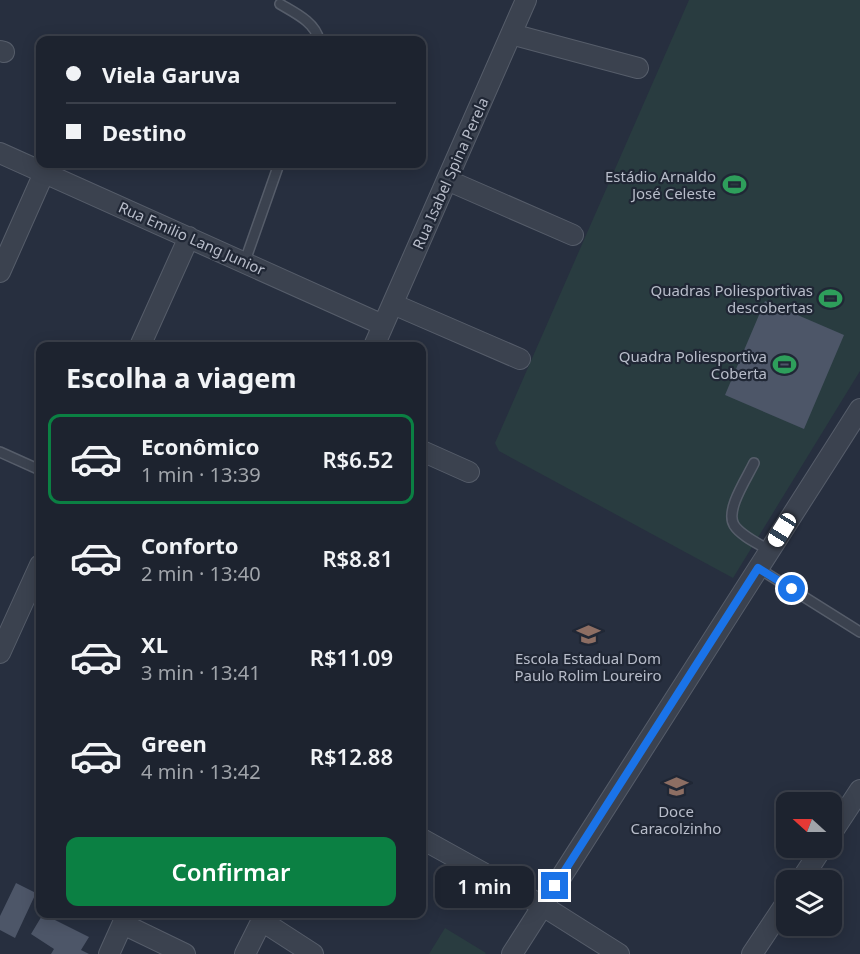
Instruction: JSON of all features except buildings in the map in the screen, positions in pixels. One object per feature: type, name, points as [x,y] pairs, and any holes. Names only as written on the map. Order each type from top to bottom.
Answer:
[{"type":"street","name":"Rua Isabel Spina Perela","points":[[376,342],[526,0]]},
{"type":"street","points":[[511,34],[638,68]]},
{"type":"street","name":"Rua Emilio Lang Junior","points":[[0,153],[245,261],[383,325]]},
{"type":"street","points":[[0,272],[44,173]]},
{"type":"street","points":[[447,180],[573,235]]},
{"type":"street","points":[[142,342],[189,237]]},
{"type":"street","points":[[393,304],[520,359]]},
{"type":"street","points":[[512,954],[860,409]]},
{"type":"street","points":[[426,453],[469,472]]},
{"type":"street","points":[[0,652],[36,574]]},
{"type":"street","points":[[842,817],[860,790]]},
{"type":"street","points":[[426,841],[543,906],[619,954]]},
{"type":"street","points":[[245,954],[263,918]]},
{"type":"street","points":[[264,918],[313,954]]},
{"type":"street","points":[[752,954],[776,918]]},
{"type":"street","points":[[109,954],[125,919],[185,954]]},
{"type":"lane","points":[[280,4],[308,22],[318,36]]},
{"type":"lane","points":[[245,261],[278,168]]},
{"type":"lane","points":[[0,452],[36,468]]},
{"type":"lane","points":[[754,463],[736,500],[731,517],[739,530],[769,550]]},
{"type":"lane","points":[[758,568],[860,632]]},
{"type":"green space","name":"Estádio Arnaldo José Celeste","points":[[689,0],[860,0],[860,371],[733,578],[499,451],[495,443]]},
{"type":"green space","points":[[445,928],[486,953],[429,954]]},
{"type":"place","name":"Estádio Arnaldo José Celeste","points":[[734,185]]},
{"type":"place","name":"Quadras Poliesportivas descobertas","points":[[831,299]]},
{"type":"place","name":"Quadra Poliesportiva Coberta","points":[[785,365]]},
{"type":"place","name":"Escola Estadual Dom Paulo Rolim Loureiro","points":[[588,634]]},
{"type":"place","name":"Doce Caracolzinho","points":[[676,787]]},
{"type":"route","points":[[555,886],[758,568],[792,589]]}]
